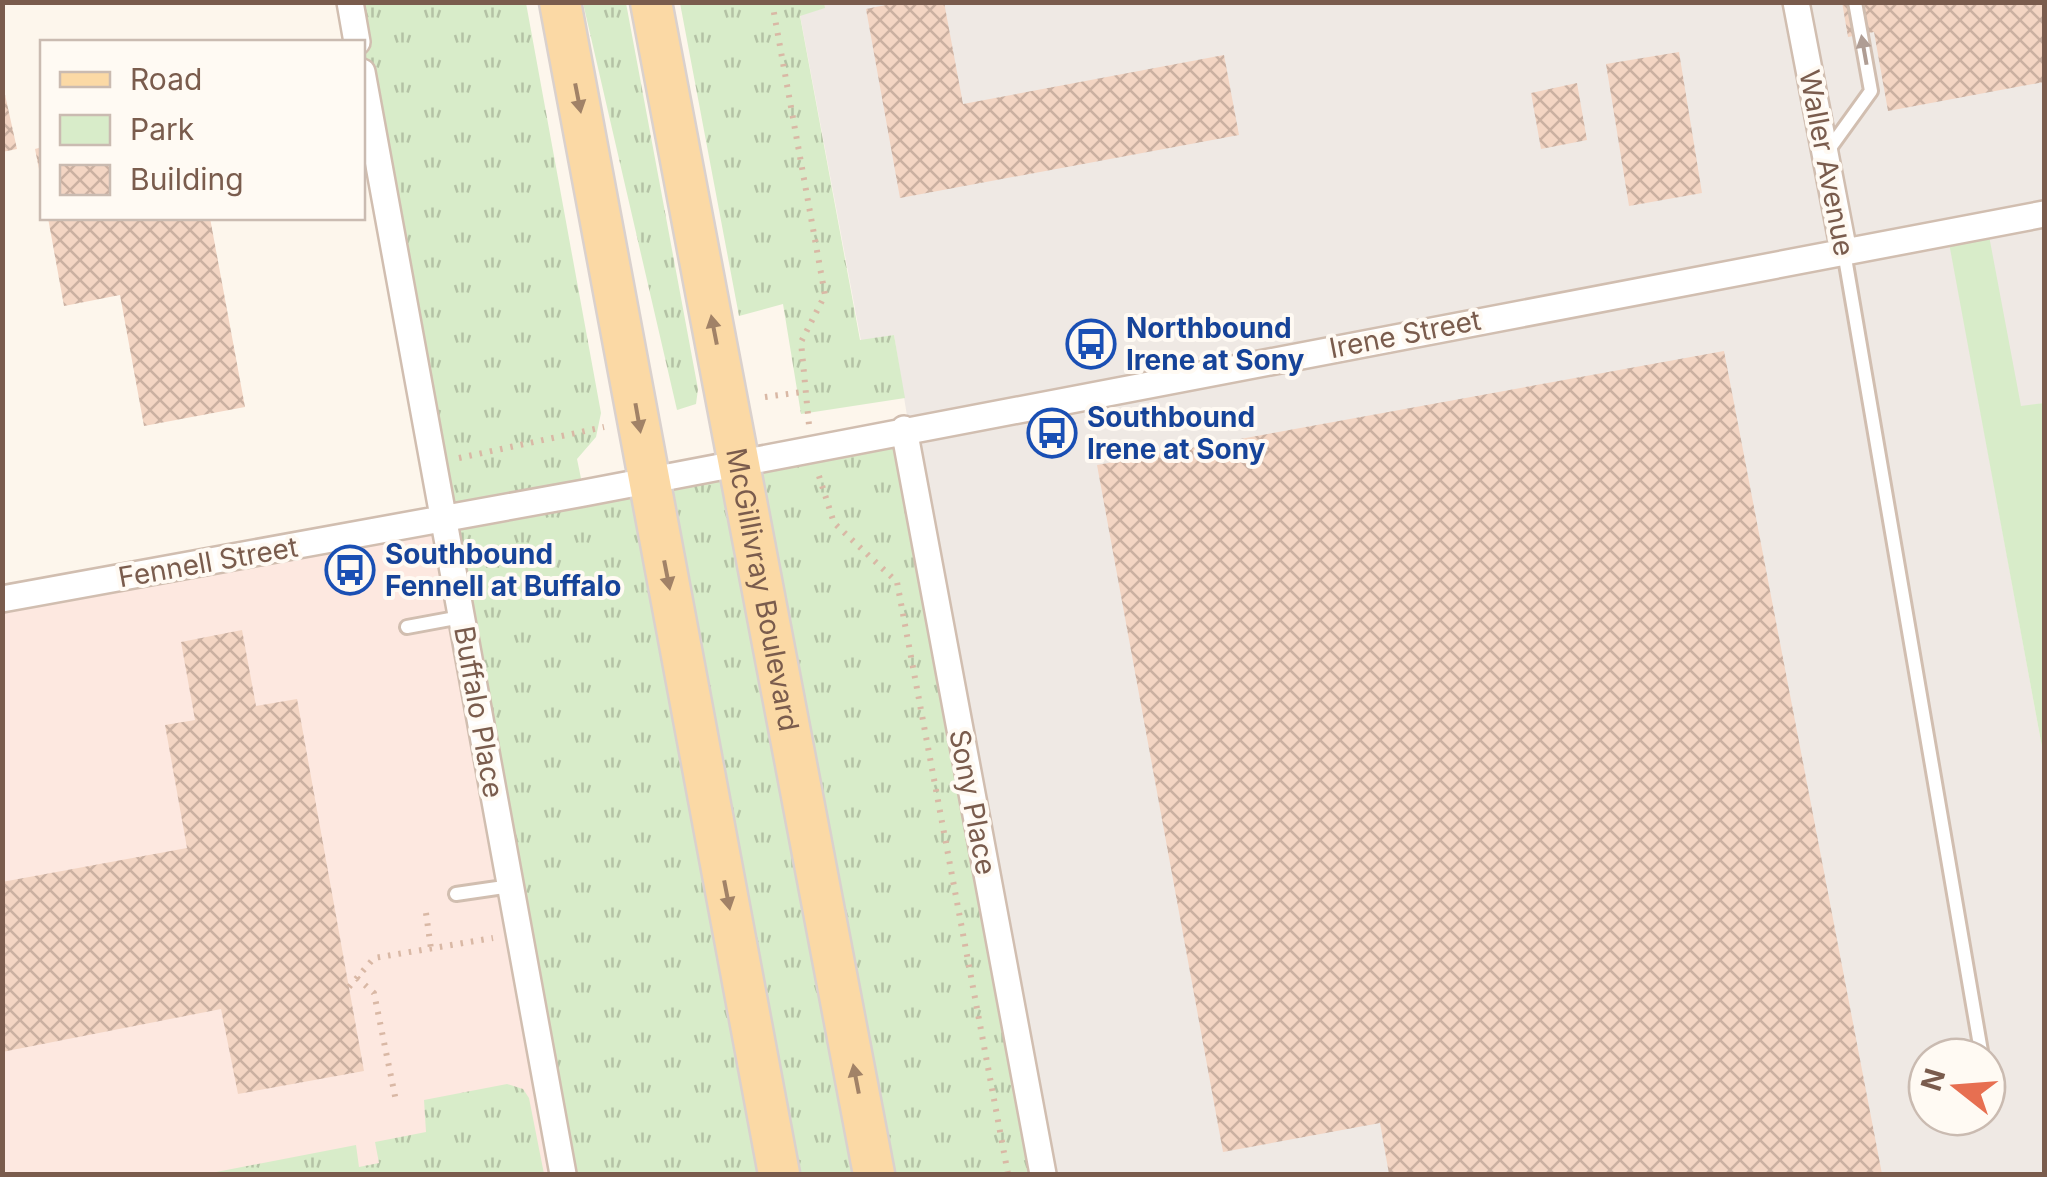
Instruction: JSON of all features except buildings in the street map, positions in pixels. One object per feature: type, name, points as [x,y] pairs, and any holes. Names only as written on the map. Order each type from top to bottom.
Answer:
[{"type":"main road","points":[[560,2],[779,1174]]},
{"type":"main road","name":"McGillivray Boulevard","points":[[652,2],[874,1174]]},
{"type":"street","points":[[350,2],[357,40]]},
{"type":"street","name":"Waller Avenue","points":[[1796,2],[1844,252]]},
{"type":"street","name":"Buffalo Place","points":[[365,88],[563,1174]]},
{"type":"street","name":"Irene Street","points":[[649,480],[2044,214]]},
{"type":"street","name":"Sony Place","points":[[904,429],[1043,1174]]},
{"type":"street","name":"Fennell Street","points":[[2,599],[649,480]]},
{"type":"lane","points":[[1825,154],[1871,91],[1855,2]]},
{"type":"lane","name":"Waller Avenue","points":[[1844,252],[1979,1037]]},
{"type":"lane","points":[[407,627],[461,617]]},
{"type":"lane","points":[[456,894],[510,886]]},
{"type":"path","points":[[765,397],[802,392],[801,342],[826,294],[772,2]]},
{"type":"path","points":[[434,464],[604,428]]},
{"type":"path","points":[[824,503],[834,523],[897,582],[1008,1174]]},
{"type":"path","points":[[426,914],[431,948]]},
{"type":"path","points":[[349,988],[374,958],[519,934]]},
{"type":"path","points":[[357,978],[374,993],[396,1102]]},
{"type":"shaded area","points":[[824,2],[2044,3],[2044,403],[2021,407],[1948,233],[2044,758],[2044,1174],[1043,1174],[945,652],[894,335],[861,341],[800,15],[824,8]]},
{"type":"shaded area","points":[[443,519],[563,1174],[3,1174],[3,599]]},
{"type":"green space","points":[[350,3],[526,3],[601,413],[596,437],[577,459],[584,493],[904,429],[1043,1174],[563,1174],[365,83],[365,40],[361,40]]},
{"type":"green space","points":[[583,3],[626,3],[698,389],[696,404],[677,410]]},
{"type":"green space","points":[[680,3],[824,3],[825,8],[800,16],[860,340],[894,335],[905,398],[801,414],[783,304],[739,316]]},
{"type":"green space","points":[[1987,225],[2021,406],[2044,403],[2044,758],[1947,232]]},
{"type":"green space","points":[[507,1084],[523,1089],[529,1098],[544,1174],[206,1174],[356,1145],[359,1167],[379,1163],[375,1142],[426,1132],[424,1100]]},
{"type":"place","name":"Northbound Irene at Sony","points":[[1091,344]]},
{"type":"place","name":"Southbound Irene at Sony","points":[[1052,433]]},
{"type":"place","name":"Southbound Fennell at Buffalo","points":[[350,570]]}]
